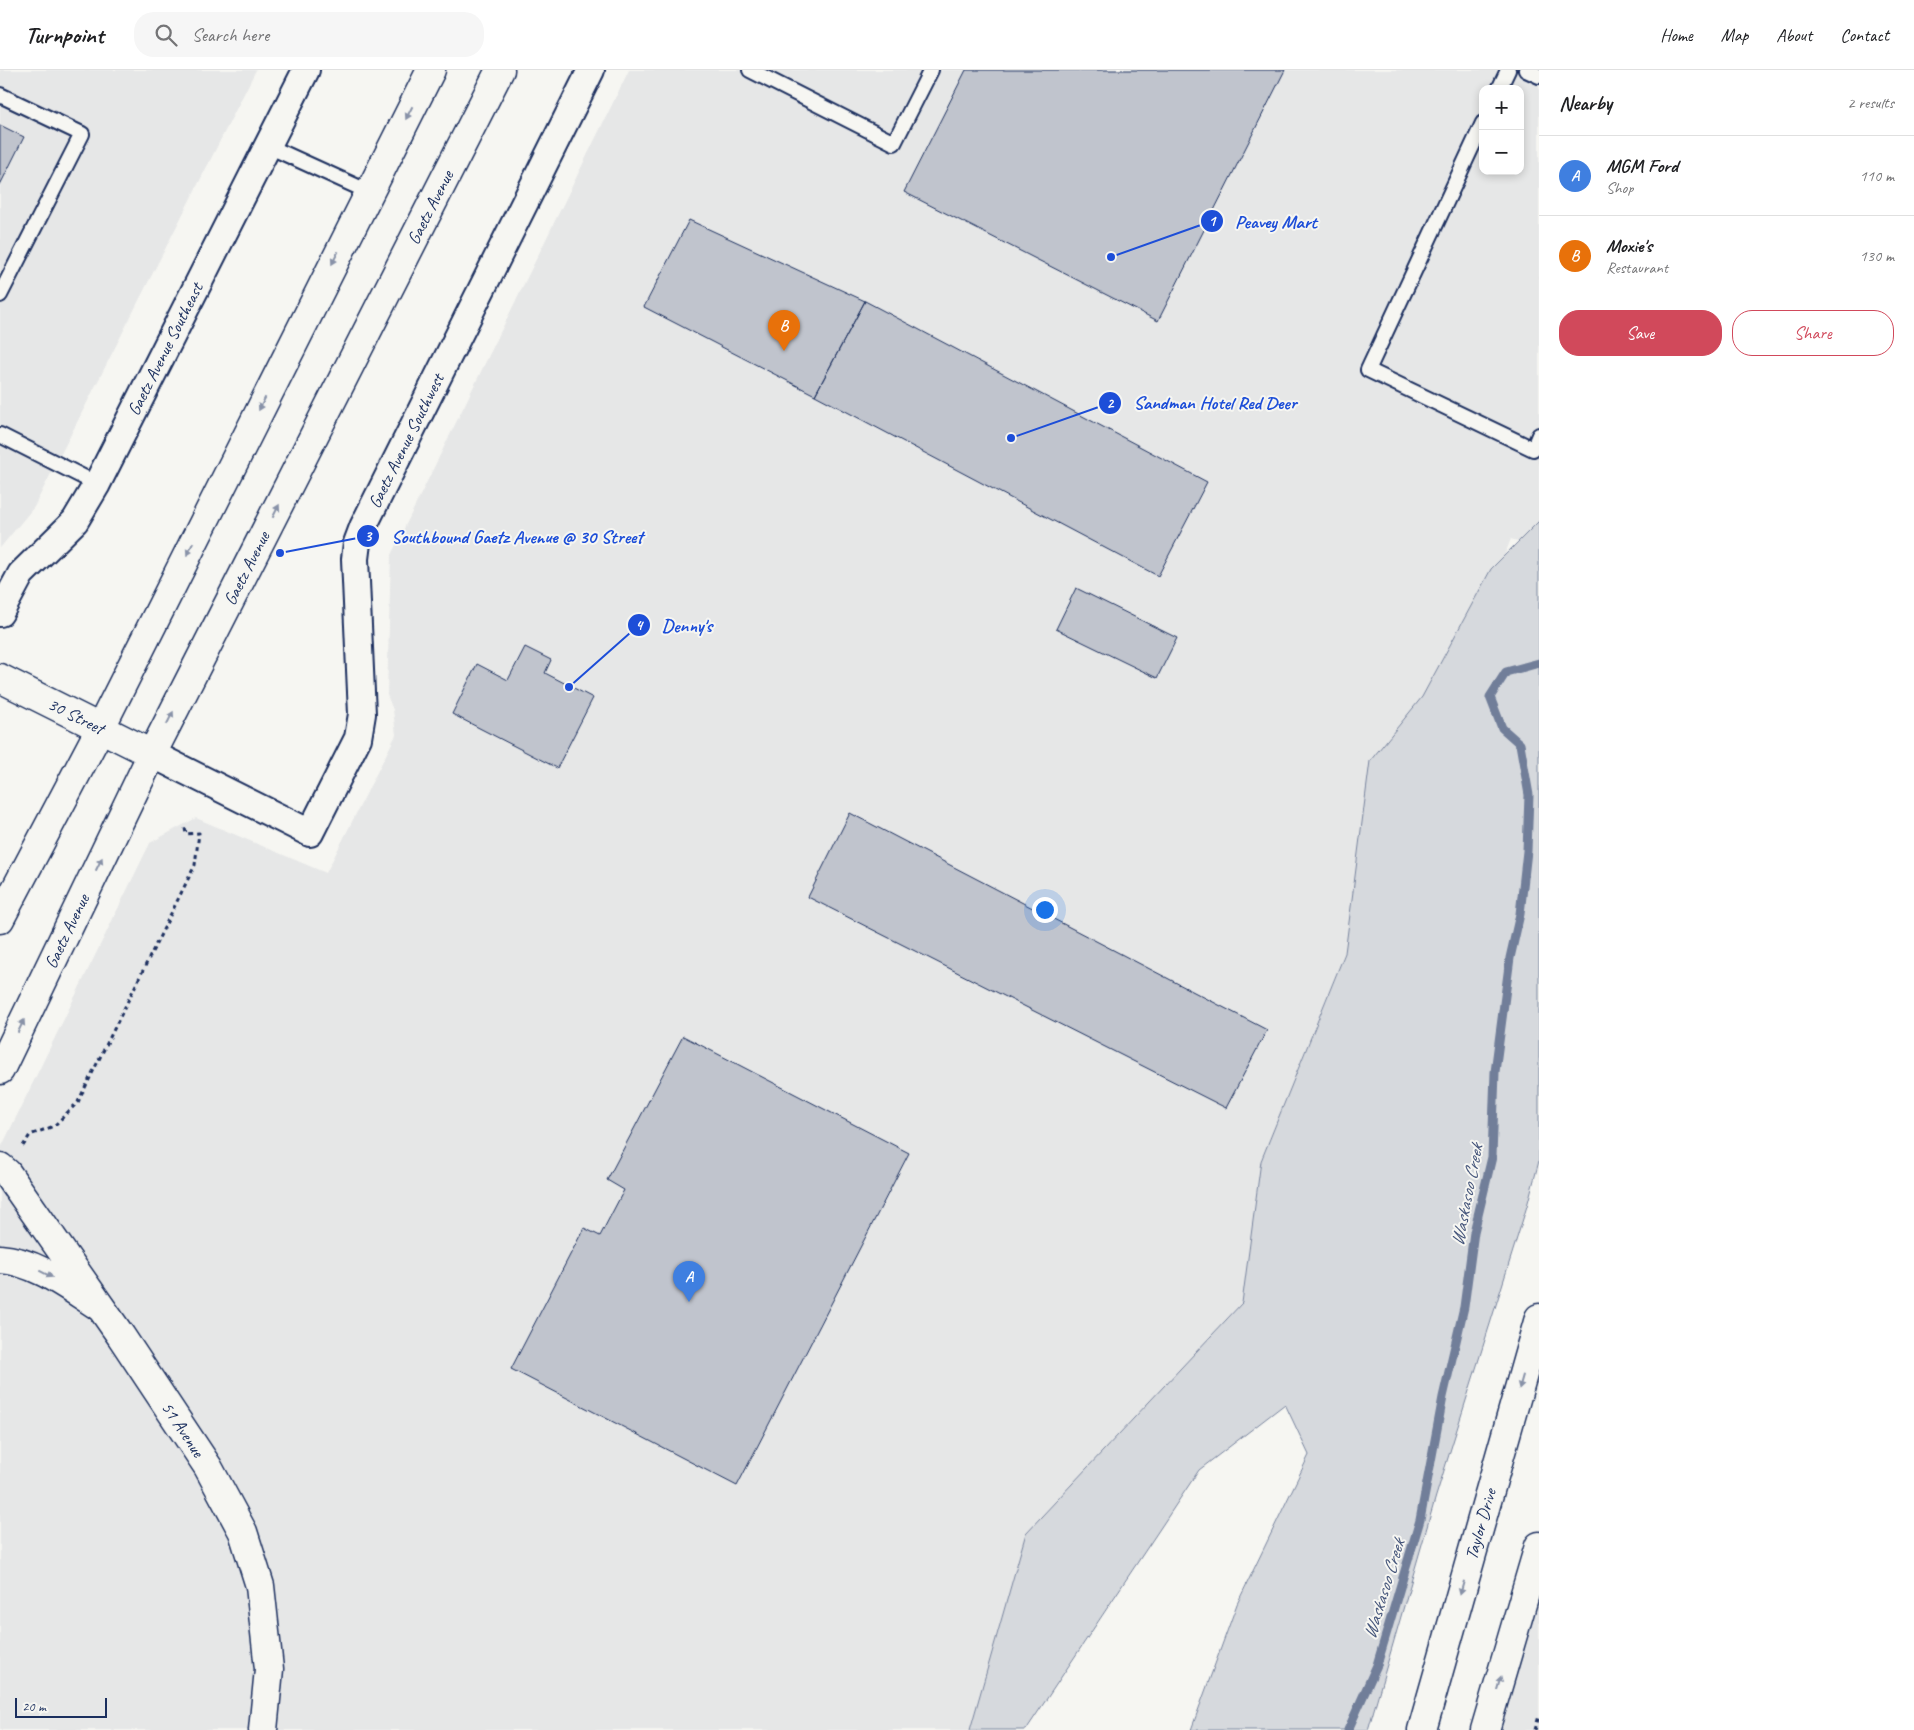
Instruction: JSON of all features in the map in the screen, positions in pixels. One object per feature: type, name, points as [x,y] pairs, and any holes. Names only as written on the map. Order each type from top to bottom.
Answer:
[{"type":"main road","points":[[0,919],[100,729],[431,70]]},
{"type":"main road","name":"Gaetz Avenue","points":[[0,1070],[152,754],[500,70]]},
{"type":"main road","name":"30 Street","points":[[0,678],[152,754]]},
{"type":"main road","name":"51 Avenue","points":[[0,1167],[7,1173],[100,1307],[208,1467],[243,1532],[260,1586],[269,1669],[263,1730]]},
{"type":"main road","points":[[0,1258],[20,1262],[37,1269],[100,1307]]},
{"type":"main road","name":"Taylor Drive","points":[[1422,1730],[1539,1318]]},
{"type":"main road","points":[[1485,1730],[1539,1546]]},
{"type":"street","name":"Gaetz Avenue Southeast","points":[[0,613],[21,574],[75,520],[96,484],[306,70]]},
{"type":"street","name":"Gaetz Avenue Southwest","points":[[152,754],[310,833],[348,759],[361,729],[362,714],[355,559],[363,528],[591,70]]},
{"type":"lane","points":[[750,70],[894,143],[931,70]]},
{"type":"lane","points":[[1501,85],[1508,70]]},
{"type":"lane","points":[[1526,70],[1539,76]]},
{"type":"lane","points":[[0,95],[82,134],[0,295]]},
{"type":"lane","points":[[1480,130],[1368,370],[1533,449],[1539,435]]},
{"type":"lane","points":[[268,146],[369,192]]},
{"type":"lane","points":[[0,435],[96,484]]},
{"type":"path","points":[[30,1135],[54,1126],[78,1102],[195,865],[199,833],[186,834],[185,828]]},
{"type":"path","points":[[1535,1730],[1539,1716]]},
{"type":"shaded area","points":[[0,70],[256,70],[34,507],[0,548]]},
{"type":"shaded area","points":[[629,70],[1539,70],[1539,548],[1511,539],[1261,1161],[1242,1303],[1026,1533],[970,1730],[0,1730],[0,1150],[150,843],[196,818],[326,873],[396,735],[393,710],[387,695],[391,555]]},
{"type":"shaded area","points":[[1539,521],[1539,1161],[1527,1206],[1436,1496],[1368,1730],[1191,1730],[1237,1604],[1309,1455],[1285,1404],[1199,1470],[1026,1730],[970,1730],[1026,1533],[1242,1303],[1261,1161],[1345,953],[1370,761],[1422,697],[1491,569]]},
{"type":"shaded area","points":[[1539,1546],[1539,1730],[1485,1730]]},
{"type":"building","points":[[966,70],[1285,70],[1158,321],[904,192]]},
{"type":"building","points":[[0,125],[24,137],[0,185]]},
{"type":"building","points":[[689,220],[865,301],[815,395],[644,307]]},
{"type":"building","points":[[865,301],[1207,482],[1158,576],[815,395]]},
{"type":"building","points":[[1076,588],[1177,638],[1157,678],[1056,629]]},
{"type":"building","points":[[525,647],[551,660],[545,673],[593,698],[557,768],[452,714],[477,664],[508,680]]},
{"type":"building","points":[[850,813],[1267,1030],[1226,1108],[808,897]]},
{"type":"building","points":[[683,1036],[909,1153],[737,1486],[511,1369],[584,1228],[600,1236],[624,1190],[607,1180]]},
{"type":"waterway","name":"Waskasoo Creek","points":[[1348,1730],[1377,1665],[1420,1520],[1443,1397],[1464,1307],[1474,1232],[1492,1157],[1495,1072],[1510,958],[1520,914],[1527,851],[1529,795],[1520,744],[1502,728],[1490,697],[1506,672],[1539,663]]},
{"type":"place","name":"Peavey Mart","points":[[1111,257]]},
{"type":"place","name":"Moxie's","points":[[784,351]]},
{"type":"place","name":"Sandman Hotel Red Deer","points":[[1011,438]]},
{"type":"place","name":"Southbound Gaetz Avenue @ 30 Street","points":[[280,553]]},
{"type":"place","name":"Denny's","points":[[569,687]]},
{"type":"place","name":"MGM Ford","points":[[689,1302]]}]
